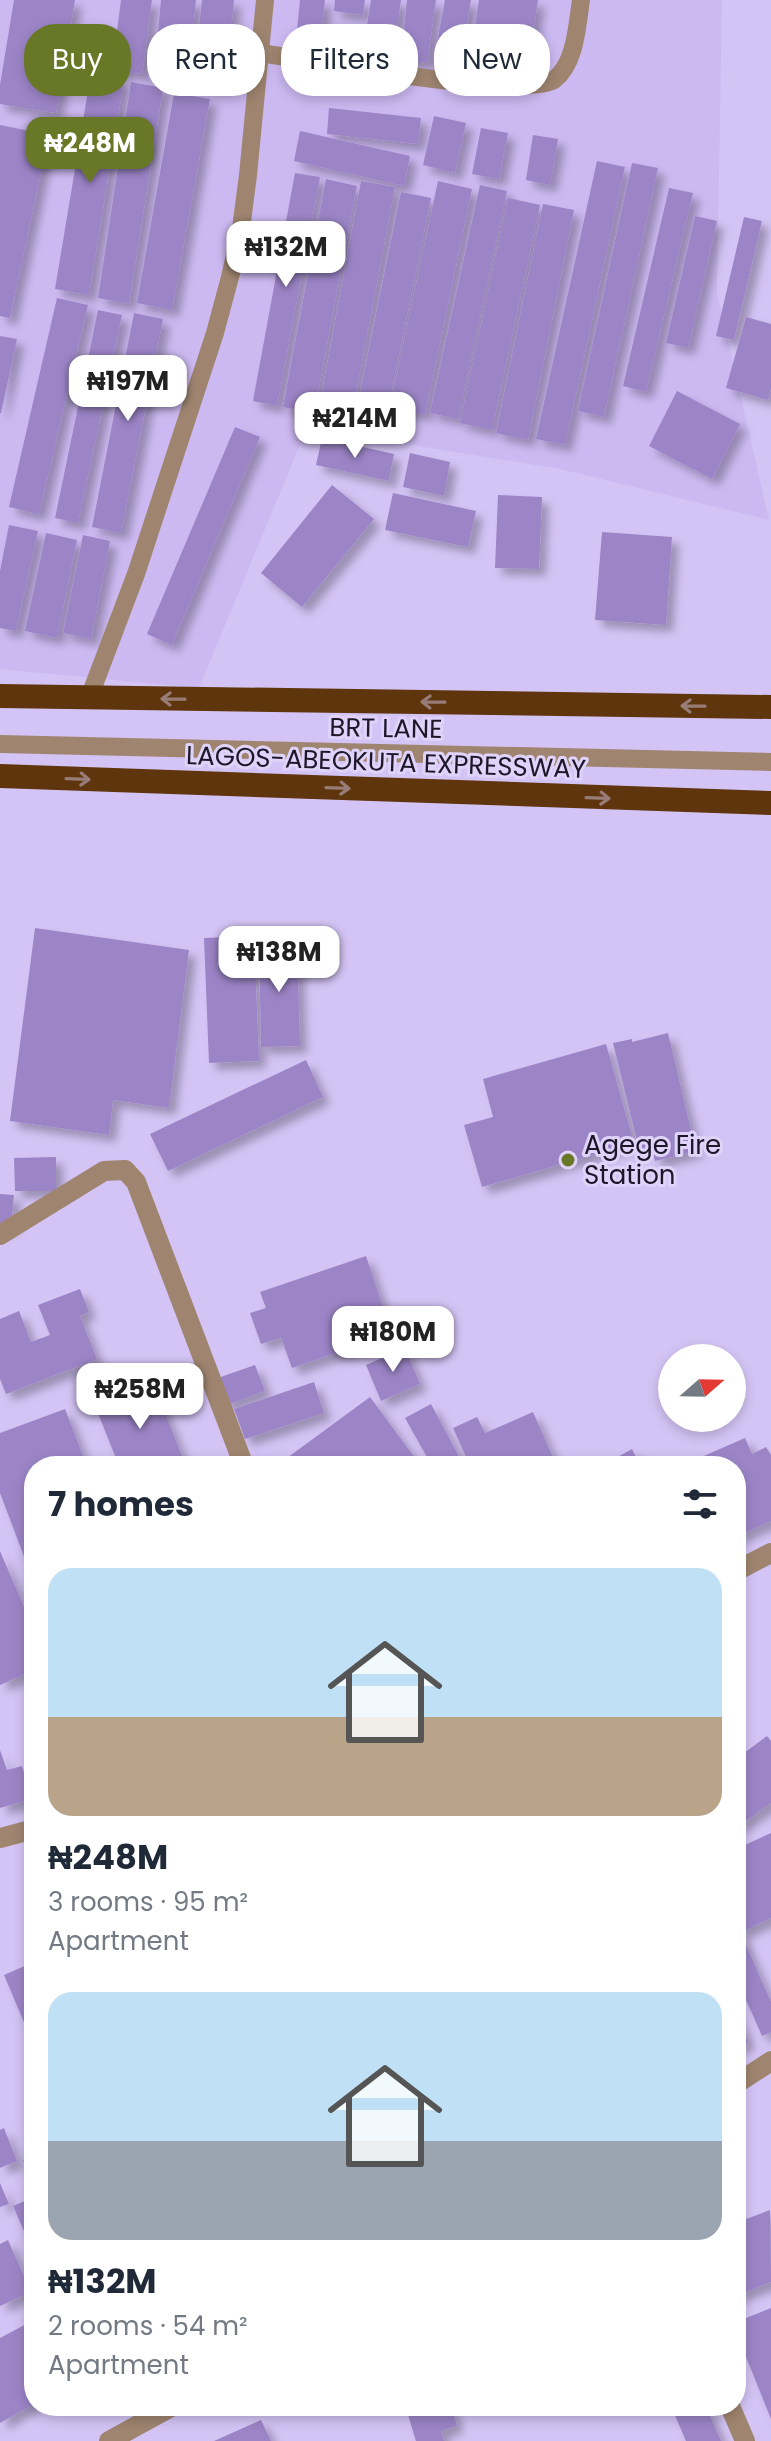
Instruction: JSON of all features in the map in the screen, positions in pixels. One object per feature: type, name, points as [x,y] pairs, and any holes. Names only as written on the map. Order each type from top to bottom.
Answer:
[{"type":"highway","points":[[0,696],[771,707]]},
{"type":"highway","name":"LAGOS-ABEOKUTA EXPRESSWAY","points":[[0,776],[771,803]]},
{"type":"street","points":[[0,1235],[104,1171],[125,1170],[136,1182],[240,1456]]},
{"type":"street","points":[[746,1566],[771,1553]]},
{"type":"street","points":[[0,1838],[24,1832]]},
{"type":"street","points":[[746,2077],[771,2061]]},
{"type":"street","points":[[109,2441],[155,2416]]},
{"type":"street","points":[[734,2416],[745,2441]]},
{"type":"lane","points":[[263,24],[265,0]]},
{"type":"lane","points":[[265,54],[488,86],[537,86],[552,82],[562,71],[573,47],[581,0]]},
{"type":"lane","points":[[89,698],[136,574],[215,333],[241,229],[256,96]]},
{"type":"lane","name":"BRT LANE","points":[[0,744],[771,762]]},
{"type":"shaded area","points":[[0,0],[722,0],[717,292],[769,520],[560,469],[307,428],[199,688],[0,669]]},
{"type":"building","points":[[14,0],[75,0],[71,24],[24,24],[24,96],[59,96],[56,113],[0,104],[0,85]]},
{"type":"building","points":[[121,0],[152,0],[142,74],[131,73],[131,24],[118,24]]},
{"type":"building","points":[[161,0],[196,0],[194,24],[159,24]]},
{"type":"building","points":[[202,0],[234,0],[231,24],[199,24]]},
{"type":"building","points":[[300,0],[325,0],[322,24],[298,24]]},
{"type":"building","points":[[335,0],[365,0],[363,15],[334,11]]},
{"type":"building","points":[[371,0],[401,0],[397,24],[367,24]]},
{"type":"building","points":[[407,0],[436,0],[427,63],[418,62],[418,24],[405,24]]},
{"type":"building","points":[[445,0],[471,0],[467,24],[440,24]]},
{"type":"building","points":[[479,0],[538,0],[534,24],[475,24]]},
{"type":"building","points":[[131,82],[147,85],[147,96],[162,96],[129,304],[98,298]]},
{"type":"building","points":[[87,96],[121,96],[89,295],[55,289]]},
{"type":"building","points":[[173,96],[210,99],[172,310],[137,303]]},
{"type":"building","points":[[329,108],[421,118],[418,144],[327,134]]},
{"type":"building","points":[[434,116],[466,123],[455,173],[423,165]]},
{"type":"building","points":[[0,125],[49,135],[10,318],[0,316]]},
{"type":"building","points":[[481,128],[508,133],[499,179],[472,174]]},
{"type":"building","points":[[300,131],[410,156],[404,186],[294,161]]},
{"type":"building","points":[[533,135],[558,139],[550,185],[526,180]]},
{"type":"building","points":[[597,161],[625,167],[565,445],[536,439]]},
{"type":"building","points":[[632,163],[658,168],[604,417],[578,411]]},
{"type":"building","points":[[295,173],[320,177],[277,406],[253,401]]},
{"type":"building","points":[[326,179],[357,186],[314,413],[283,407]]},
{"type":"building","points":[[361,181],[395,187],[350,425],[317,419]]},
{"type":"building","points":[[438,181],[472,189],[425,415],[390,407]]},
{"type":"building","points":[[480,185],[507,191],[458,419],[430,413]]},
{"type":"building","points":[[669,188],[693,193],[646,392],[623,386]]},
{"type":"building","points":[[401,192],[431,198],[383,433],[353,427]]},
{"type":"building","points":[[508,198],[540,205],[492,430],[460,423]]},
{"type":"building","points":[[543,204],[574,210],[528,440],[496,433]]},
{"type":"building","points":[[695,216],[717,221],[688,348],[666,343]]},
{"type":"building","points":[[744,217],[762,221],[734,340],[716,336]]},
{"type":"building","points":[[57,298],[88,305],[39,514],[9,507]]},
{"type":"building","points":[[98,310],[122,315],[78,523],[55,518]]},
{"type":"building","points":[[134,313],[163,319],[121,533],[92,527]]},
{"type":"building","points":[[746,317],[771,324],[771,388],[768,400],[726,388]]},
{"type":"building","points":[[0,336],[17,339],[1,413],[0,413]]},
{"type":"building","points":[[677,391],[740,424],[712,479],[649,446]]},
{"type":"building","points":[[235,427],[260,437],[172,645],[147,634]]},
{"type":"building","points":[[322,438],[394,454],[389,481],[316,465]]},
{"type":"building","points":[[410,453],[450,462],[444,496],[403,487]]},
{"type":"building","points":[[332,485],[374,519],[302,607],[261,573]]},
{"type":"building","points":[[393,493],[476,511],[468,547],[385,530]]},
{"type":"building","points":[[498,495],[542,497],[539,569],[495,568]]},
{"type":"building","points":[[9,525],[38,531],[16,631],[0,628],[0,571]]},
{"type":"building","points":[[602,532],[672,537],[666,625],[595,620]]},
{"type":"building","points":[[46,533],[77,540],[57,638],[25,631]]},
{"type":"building","points":[[83,535],[110,541],[91,639],[63,633]]},
{"type":"building","points":[[35,928],[189,950],[169,1108],[113,1100],[109,1135],[10,1121]]},
{"type":"building","points":[[254,936],[259,1061],[209,1063],[204,938]]},
{"type":"building","points":[[259,941],[297,941],[300,1046],[261,1047]]},
{"type":"building","points":[[668,1033],[696,1151],[655,1161],[652,1146],[639,1149],[613,1043],[632,1039],[632,1042]]},
{"type":"building","points":[[606,1044],[634,1143],[482,1187],[464,1125],[493,1117],[483,1079]]},
{"type":"building","points":[[306,1060],[323,1097],[168,1171],[150,1134]]},
{"type":"building","points":[[56,1157],[56,1191],[15,1191],[14,1158]]},
{"type":"building","points":[[0,1194],[14,1195],[11,1227],[0,1226]]},
{"type":"building","points":[[366,1256],[392,1334],[292,1368],[281,1338],[261,1344],[250,1313],[266,1308],[260,1292]]},
{"type":"building","points":[[80,1289],[89,1312],[80,1316],[97,1359],[6,1394],[0,1379],[0,1319],[19,1311],[31,1342],[50,1335],[38,1305]]},
{"type":"building","points":[[405,1348],[420,1384],[381,1401],[366,1365]]},
{"type":"building","points":[[255,1365],[265,1391],[225,1406],[215,1379]]},
{"type":"building","points":[[314,1382],[324,1413],[245,1439],[234,1409]]},
{"type":"building","points":[[154,1385],[182,1456],[115,1456],[96,1408]]},
{"type":"building","points":[[370,1397],[414,1456],[290,1456]]},
{"type":"building","points":[[431,1404],[459,1456],[426,1456],[405,1418]]},
{"type":"building","points":[[65,1409],[83,1456],[24,1456],[24,1556],[0,1493],[0,1433]]},
{"type":"building","points":[[533,1412],[552,1456],[466,1456],[453,1428],[477,1417],[485,1433]]},
{"type":"building","points":[[745,1438],[752,1454],[766,1447],[771,1455],[771,1521],[746,1532],[746,1456],[704,1456]]},
{"type":"building","points":[[632,1449],[636,1456],[619,1456]]},
{"type":"building","points":[[0,1551],[24,1607],[24,1674],[0,1685]]},
{"type":"building","points":[[767,1736],[771,1741],[771,1803],[746,1821],[746,1752]]},
{"type":"building","points":[[0,1750],[7,1770],[22,1766],[24,1801],[0,1808]]},
{"type":"building","points":[[771,1833],[771,1918],[746,1930],[746,1844]]},
{"type":"building","points":[[746,1945],[771,2002],[771,2032],[762,2036],[746,2000]]},
{"type":"building","points":[[24,1966],[24,2022],[4,1975]]},
{"type":"building","points":[[4,2128],[17,2161],[0,2168],[0,2130]]},
{"type":"building","points":[[0,2183],[9,2204],[0,2207]]},
{"type":"building","points":[[24,2201],[24,2231],[13,2206]]},
{"type":"building","points":[[770,2210],[771,2282],[746,2292],[746,2219]]},
{"type":"building","points":[[8,2240],[24,2276],[24,2295],[0,2306],[0,2244]]},
{"type":"building","points":[[771,2308],[771,2419],[746,2357],[746,2318]]},
{"type":"building","points":[[24,2325],[24,2410],[0,2423],[0,2338]]},
{"type":"building","points":[[408,2416],[454,2416],[457,2426],[441,2431],[444,2441],[416,2441]]},
{"type":"building","points":[[675,2416],[710,2416],[721,2441],[686,2441]]},
{"type":"building","points":[[261,2420],[271,2441],[214,2441]]},
{"type":"place","name":"Agege Fire Station","points":[[568,1160]]}]
